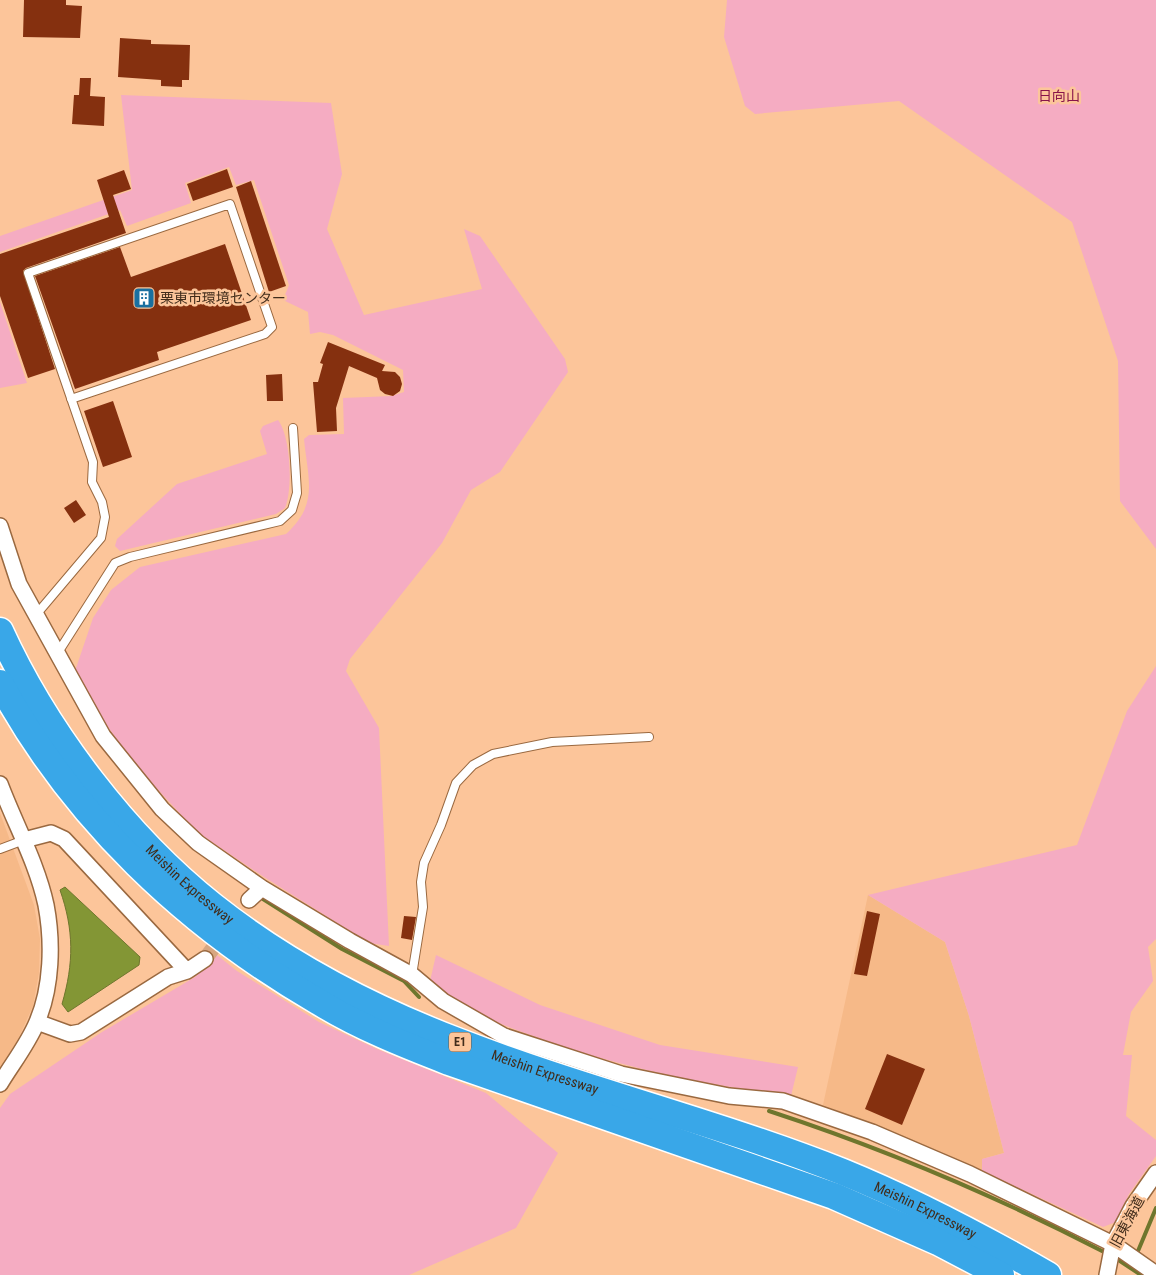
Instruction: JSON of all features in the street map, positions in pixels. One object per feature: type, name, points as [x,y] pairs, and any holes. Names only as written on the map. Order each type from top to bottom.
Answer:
[{"type":"highway","name":"Meishin Expressway","points":[[0,631],[38,702],[78,762],[117,811],[172,870],[213,906],[268,945],[330,983],[399,1017],[457,1041],[537,1070],[740,1135],[843,1173],[949,1220],[1048,1275]]},
{"type":"highway","name":"Meishin Expressway","points":[[0,683],[18,717],[60,777],[102,829],[150,878],[201,924],[256,963],[320,1003],[390,1038],[449,1062],[834,1196],[938,1242],[1000,1275]]},
{"type":"street","points":[[0,526],[19,584],[56,656],[103,736],[162,809],[198,844],[262,888],[350,941],[412,975],[443,1001],[504,1036],[621,1074],[729,1096],[783,1101],[822,1114],[934,1157],[1113,1244],[1156,1274]]},
{"type":"street","points":[[0,784],[24,840],[46,905],[50,955],[46,990],[37,1022],[0,1084]]},
{"type":"street","points":[[24,840],[51,833],[64,839],[187,971]]},
{"type":"street","points":[[249,900],[262,888]]},
{"type":"street","points":[[37,1022],[70,1034],[81,1032],[168,977],[187,971],[205,959]]},
{"type":"street","name":"旧東海道","points":[[1107,1275],[1113,1244],[1133,1206],[1156,1173]]},
{"type":"lane","points":[[35,616],[101,538],[105,517],[102,502],[92,482],[93,462],[71,399],[28,273],[230,204],[272,327],[265,334],[71,399]]},
{"type":"lane","points":[[56,656],[115,563],[130,556],[280,521],[292,510],[297,494],[292,428]]},
{"type":"lane","points":[[412,975],[423,907],[421,882],[424,863],[441,825],[456,783],[473,765],[493,754],[552,742],[649,738]]},
{"type":"lane","points":[[0,849],[24,840]]},
{"type":"shaded area","points":[[0,813],[34,905],[40,939],[39,973],[33,1006],[19,1037],[0,1070]]},
{"type":"shaded area","points":[[65,887],[140,957],[139,965],[68,1012],[62,1004],[69,975],[71,947],[68,919],[60,890]]},
{"type":"shaded area","points":[[868,895],[945,942],[969,1016],[1004,1153],[982,1159],[982,1171],[942,1152],[823,1105]]},
{"type":"green space","name":"日向山","points":[[727,0],[1156,0],[1156,549],[1120,501],[1118,361],[1072,222],[899,101],[755,114],[745,106],[724,37]]},
{"type":"green space","points":[[121,95],[331,103],[342,174],[327,229],[364,315],[482,289],[464,229],[480,236],[565,359],[568,372],[500,472],[471,490],[442,543],[350,659],[346,671],[379,728],[389,946],[369,943],[197,832],[136,766],[105,723],[75,671],[93,618],[111,590],[140,567],[286,534],[296,523],[307,502],[309,479],[304,439],[309,435],[344,434],[343,398],[392,396],[404,392],[403,370],[333,335],[320,332],[310,334],[308,312],[283,300],[289,285],[254,180],[236,185],[229,167],[185,183],[191,203],[127,226],[120,210],[0,252],[0,236],[132,190]]},
{"type":"green space","points":[[0,302],[27,383],[0,388]]},
{"type":"green space","points":[[278,420],[286,438],[288,450],[290,476],[288,499],[285,508],[276,514],[120,551],[115,546],[117,539],[177,484],[267,454],[260,431],[263,426]]},
{"type":"green space","points":[[1156,666],[1156,939],[1148,947],[1153,981],[1131,1012],[1123,1055],[1132,1055],[1126,1116],[1156,1140],[1156,1156],[1129,1194],[1116,1222],[1103,1227],[982,1171],[982,1159],[1004,1153],[969,1016],[945,942],[868,895],[1077,845],[1127,711]]},
{"type":"green space","points":[[217,955],[237,971],[319,1022],[377,1049],[486,1093],[558,1153],[516,1228],[409,1275],[0,1275],[0,1108],[10,1094],[102,1032],[195,977]]},
{"type":"green space","points":[[436,955],[540,1005],[660,1045],[798,1067],[791,1096],[726,1086],[630,1066],[567,1048],[499,1023],[459,1004],[430,981]]},
{"type":"building","points":[[24,0],[66,0],[66,5],[82,6],[80,38],[23,37]]},
{"type":"building","points":[[120,38],[151,40],[151,44],[190,45],[189,80],[182,80],[182,87],[161,86],[161,80],[118,77]]},
{"type":"building","points":[[80,78],[91,78],[90,96],[105,97],[104,126],[72,124],[74,95],[79,95]]},
{"type":"building","points":[[227,169],[233,187],[193,201],[187,184]]},
{"type":"building","points":[[124,170],[131,189],[113,195],[126,233],[26,268],[23,271],[55,369],[28,378],[0,296],[0,254],[109,217],[97,180]]},
{"type":"building","points":[[251,181],[286,286],[269,292],[236,187]]},
{"type":"building","name":"栗東市環境センター","points":[[225,244],[251,320],[157,352],[159,360],[75,389],[35,276],[120,247],[131,277]]},
{"type":"building","points":[[328,342],[385,365],[382,371],[395,372],[400,377],[402,384],[400,391],[393,396],[385,394],[380,390],[377,378],[349,366],[336,408],[337,431],[317,432],[313,382],[318,382],[323,364],[320,363]]},
{"type":"building","points":[[282,374],[283,401],[267,401],[266,375]]},
{"type":"building","points":[[113,401],[132,457],[103,467],[84,411]]},
{"type":"building","points":[[76,500],[86,515],[74,523],[64,508]]},
{"type":"building","points":[[867,911],[880,914],[867,976],[854,974]]},
{"type":"building","points":[[404,916],[416,917],[412,940],[401,938]]},
{"type":"building","points":[[887,1054],[925,1069],[902,1125],[865,1109]]},
{"type":"waterway","points":[[263,899],[342,949],[404,981],[419,997]]},
{"type":"waterway","points":[[769,1111],[855,1141],[939,1175],[1063,1231],[1104,1252]]},
{"type":"waterway","points":[[1138,1251],[1156,1208]]},
{"type":"waterway","points":[[1120,1261],[1141,1275]]},
{"type":"tunnel","points":[[205,959],[249,900]]},
{"type":"place","name":"栗東市環境センター","points":[[144,298]]}]
